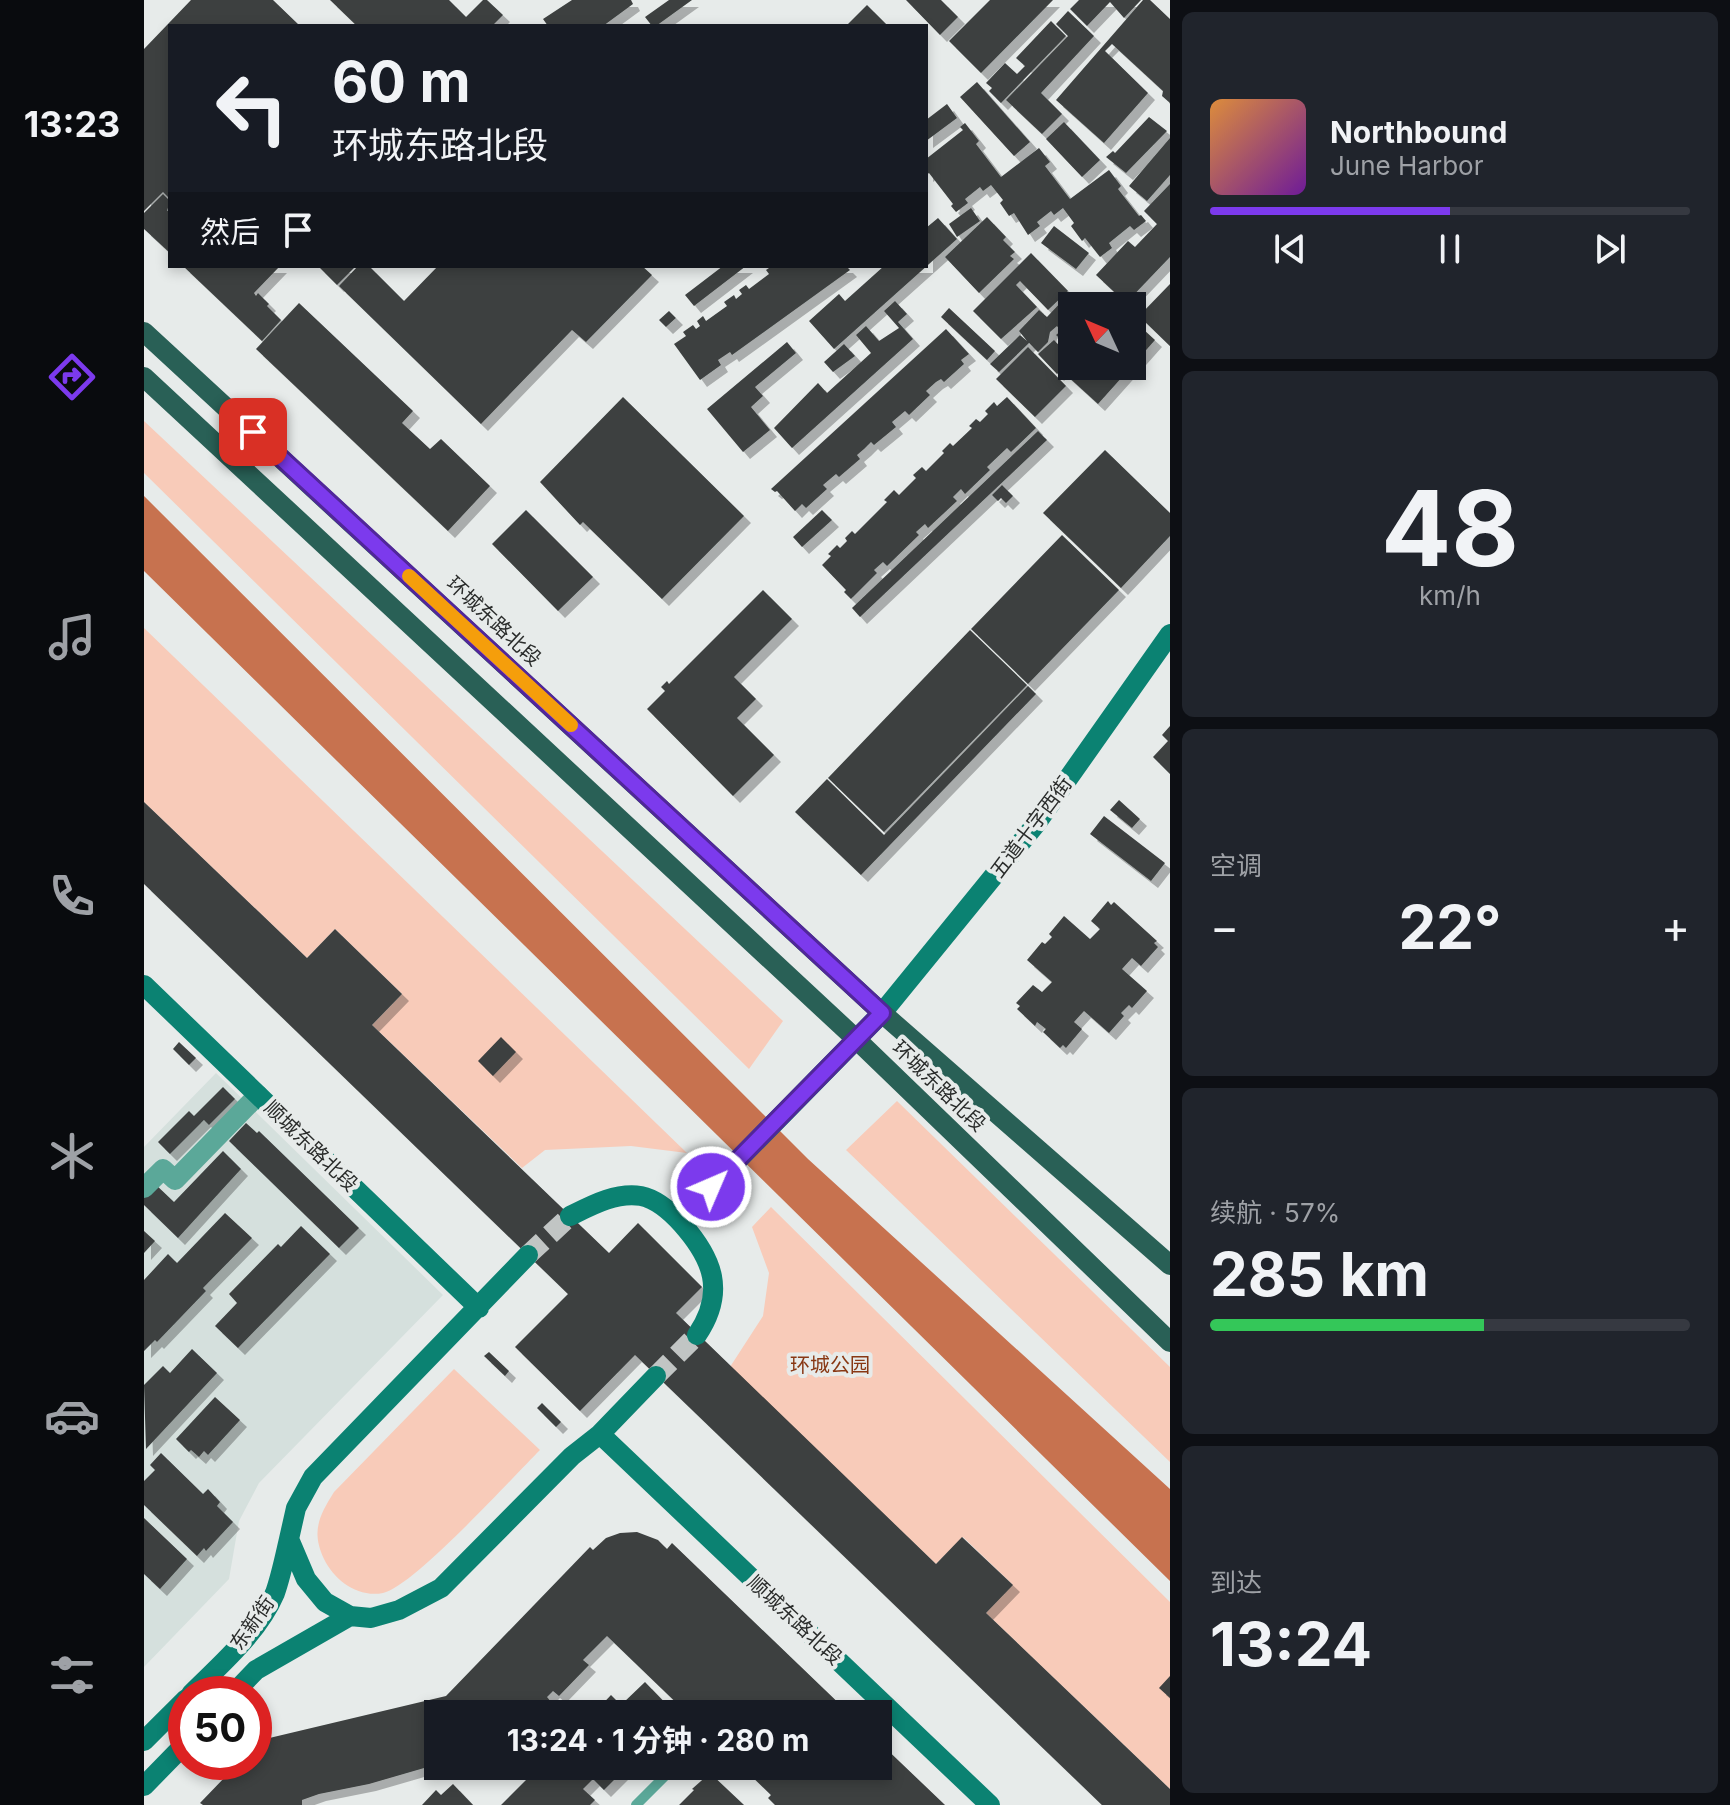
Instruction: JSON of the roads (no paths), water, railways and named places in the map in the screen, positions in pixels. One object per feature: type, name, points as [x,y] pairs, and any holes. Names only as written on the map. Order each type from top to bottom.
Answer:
[{"type":"main road","name":"环城东路北段","points":[[144,332],[882,1013],[1170,1265]]},
{"type":"main road","name":"环城东路北段","points":[[144,377],[857,1040],[1170,1342]]},
{"type":"main road","name":"五道十字西街","points":[[679,1220],[882,1013],[1036,824],[1170,634]]},
{"type":"main road","name":"顺城东路北段","points":[[144,985],[479,1308]]},
{"type":"main road","points":[[570,1216],[614,1196],[642,1196],[665,1208],[679,1220],[703,1248],[713,1272],[714,1294],[697,1335]]},
{"type":"main road","name":"东新街","points":[[209,1676],[236,1650],[274,1594],[296,1508],[313,1477],[528,1255]]},
{"type":"main road","points":[[289,1539],[306,1579],[325,1602],[350,1616],[371,1618],[399,1610],[441,1588],[656,1376]]},
{"type":"main road","name":"顺城东路北段","points":[[600,1434],[990,1805]]},
{"type":"main road","name":"东新街","points":[[250,1676],[350,1616]]},
{"type":"main road","points":[[144,1741],[168,1717]]},
{"type":"main road","points":[[144,1786],[168,1761]]},
{"type":"street","points":[[144,1188],[163,1169],[175,1180],[258,1095]]},
{"type":"lane","points":[[636,1805],[661,1780]]},
{"type":"tunnel","points":[[528,1255],[570,1216]]},
{"type":"tunnel","points":[[656,1376],[697,1335]]},
{"type":"park label","name":"环城公园","points":[[830,1365]]}]
